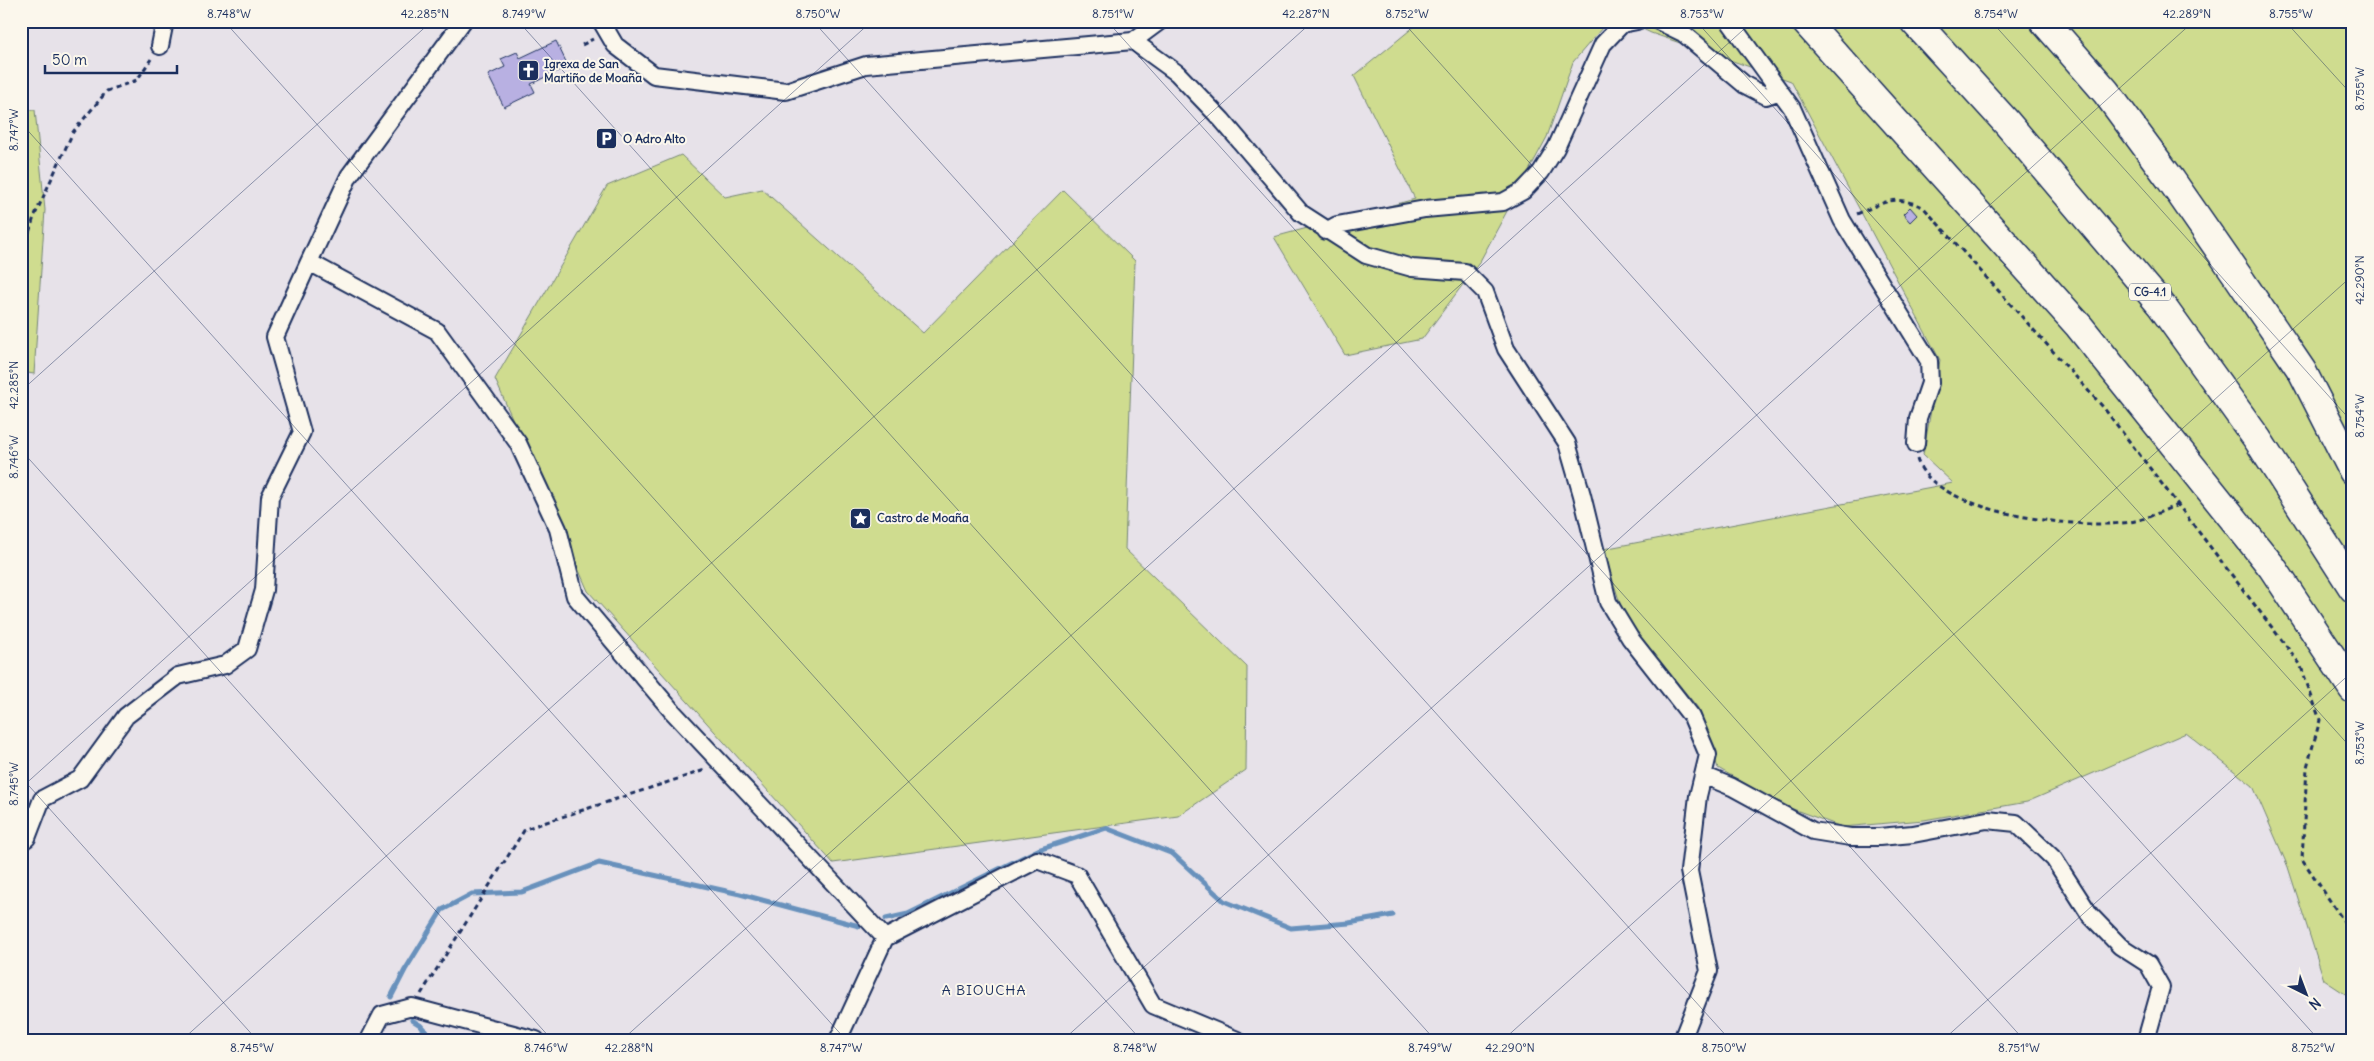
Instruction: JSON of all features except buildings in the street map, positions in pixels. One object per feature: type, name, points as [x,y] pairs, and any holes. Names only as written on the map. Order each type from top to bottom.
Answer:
[{"type":"highway","points":[[1805,21],[2079,326],[2272,567],[2353,689]]},
{"type":"highway","name":"CG-4.1","points":[[1914,21],[2007,123],[2161,305],[2258,440],[2353,588]]},
{"type":"highway","points":[[2044,21],[2106,92],[2171,180],[2239,278],[2302,371],[2353,471]]},
{"type":"street","points":[[160,46],[165,21]]},
{"type":"street","points":[[21,842],[27,838],[42,799],[80,779],[126,716],[178,676],[225,666],[247,649],[264,590],[270,497],[302,432],[275,337],[349,176],[463,21]]},
{"type":"street","points":[[601,21],[615,45],[651,80],[703,87],[786,91],[866,66],[1133,41],[1160,21]]},
{"type":"street","points":[[1326,231],[1337,225],[1425,210],[1503,202],[1523,191],[1541,172],[1556,148],[1603,44],[1622,24],[1637,21]]},
{"type":"street","points":[[1658,21],[1684,33],[1745,85],[1766,96],[1780,91]]},
{"type":"street","points":[[1729,21],[1792,108],[1842,220],[1929,361],[1930,383],[1918,418],[1916,444]]},
{"type":"street","points":[[1133,41],[1177,73],[1222,120],[1301,214],[1366,255],[1412,268],[1465,272],[1485,292],[1506,349],[1567,443],[1582,495],[1608,602],[1630,638],[1692,717],[1708,756],[1698,796],[1689,871],[1710,971],[1682,1040]]},
{"type":"street","points":[[309,262],[438,331],[518,444],[558,529],[575,596],[672,711],[885,938]]},
{"type":"street","points":[[1703,775],[1732,787],[1813,831],[1850,837],[1879,838],[1913,834],[1987,820],[2016,823],[2054,859],[2090,915],[2120,946],[2148,964],[2161,988],[2146,1040]]},
{"type":"street","points":[[838,1040],[885,938],[1037,860],[1077,875],[1153,1005],[1237,1040]]},
{"type":"street","points":[[369,1040],[382,1015],[412,1007],[536,1040]]},
{"type":"path","points":[[21,258],[34,217],[73,132],[107,91],[137,80],[160,46]]},
{"type":"path","points":[[1842,220],[1894,199],[1905,200],[1923,207],[2103,407],[2300,664],[2320,720],[2307,767],[2302,859],[2353,935]]},
{"type":"path","points":[[1916,444],[1917,462],[1925,475],[1948,493],[1980,507],[2018,517],[2077,524],[2134,521],[2178,504]]},
{"type":"path","points":[[412,1007],[525,830],[722,764]]},
{"type":"green space","points":[[1421,21],[1608,21],[1573,62],[1547,137],[1479,263],[1422,339],[1345,355],[1274,237],[1415,199],[1354,76]]},
{"type":"green space","points":[[1626,21],[2353,21],[2353,999],[2324,980],[2288,867],[2253,786],[2186,733],[2027,802],[1924,820],[1842,827],[1782,805],[1718,768],[1698,708],[1624,616],[1603,549],[1953,483],[1923,455],[1940,360],[1791,81],[1651,33]]},
{"type":"green space","points":[[35,110],[45,210],[34,374],[21,372],[21,111]]},
{"type":"green space","points":[[681,155],[725,197],[762,189],[923,333],[1063,190],[1135,261],[1125,549],[1247,667],[1246,770],[1178,816],[833,863],[588,591],[495,379],[607,186]]},
{"type":"waterway","points":[[886,919],[908,914],[1038,850],[1106,828],[1173,854],[1224,901],[1291,928],[1349,923],[1393,915]]},
{"type":"waterway","points":[[391,997],[405,970],[442,910],[472,894],[522,892],[599,863],[740,894],[859,926]]},
{"type":"waterway","points":[[412,1020],[420,1025],[433,1040]]},
{"type":"place","name":"Igrexa de San Martiño de Moaña","points":[[528,71]]},
{"type":"place","name":"O Adro Alto","points":[[607,139]]},
{"type":"place","name":"Castro de Moaña","points":[[861,518]]},
{"type":"district","name":"A BIOUCHA","points":[[984,990]]}]
